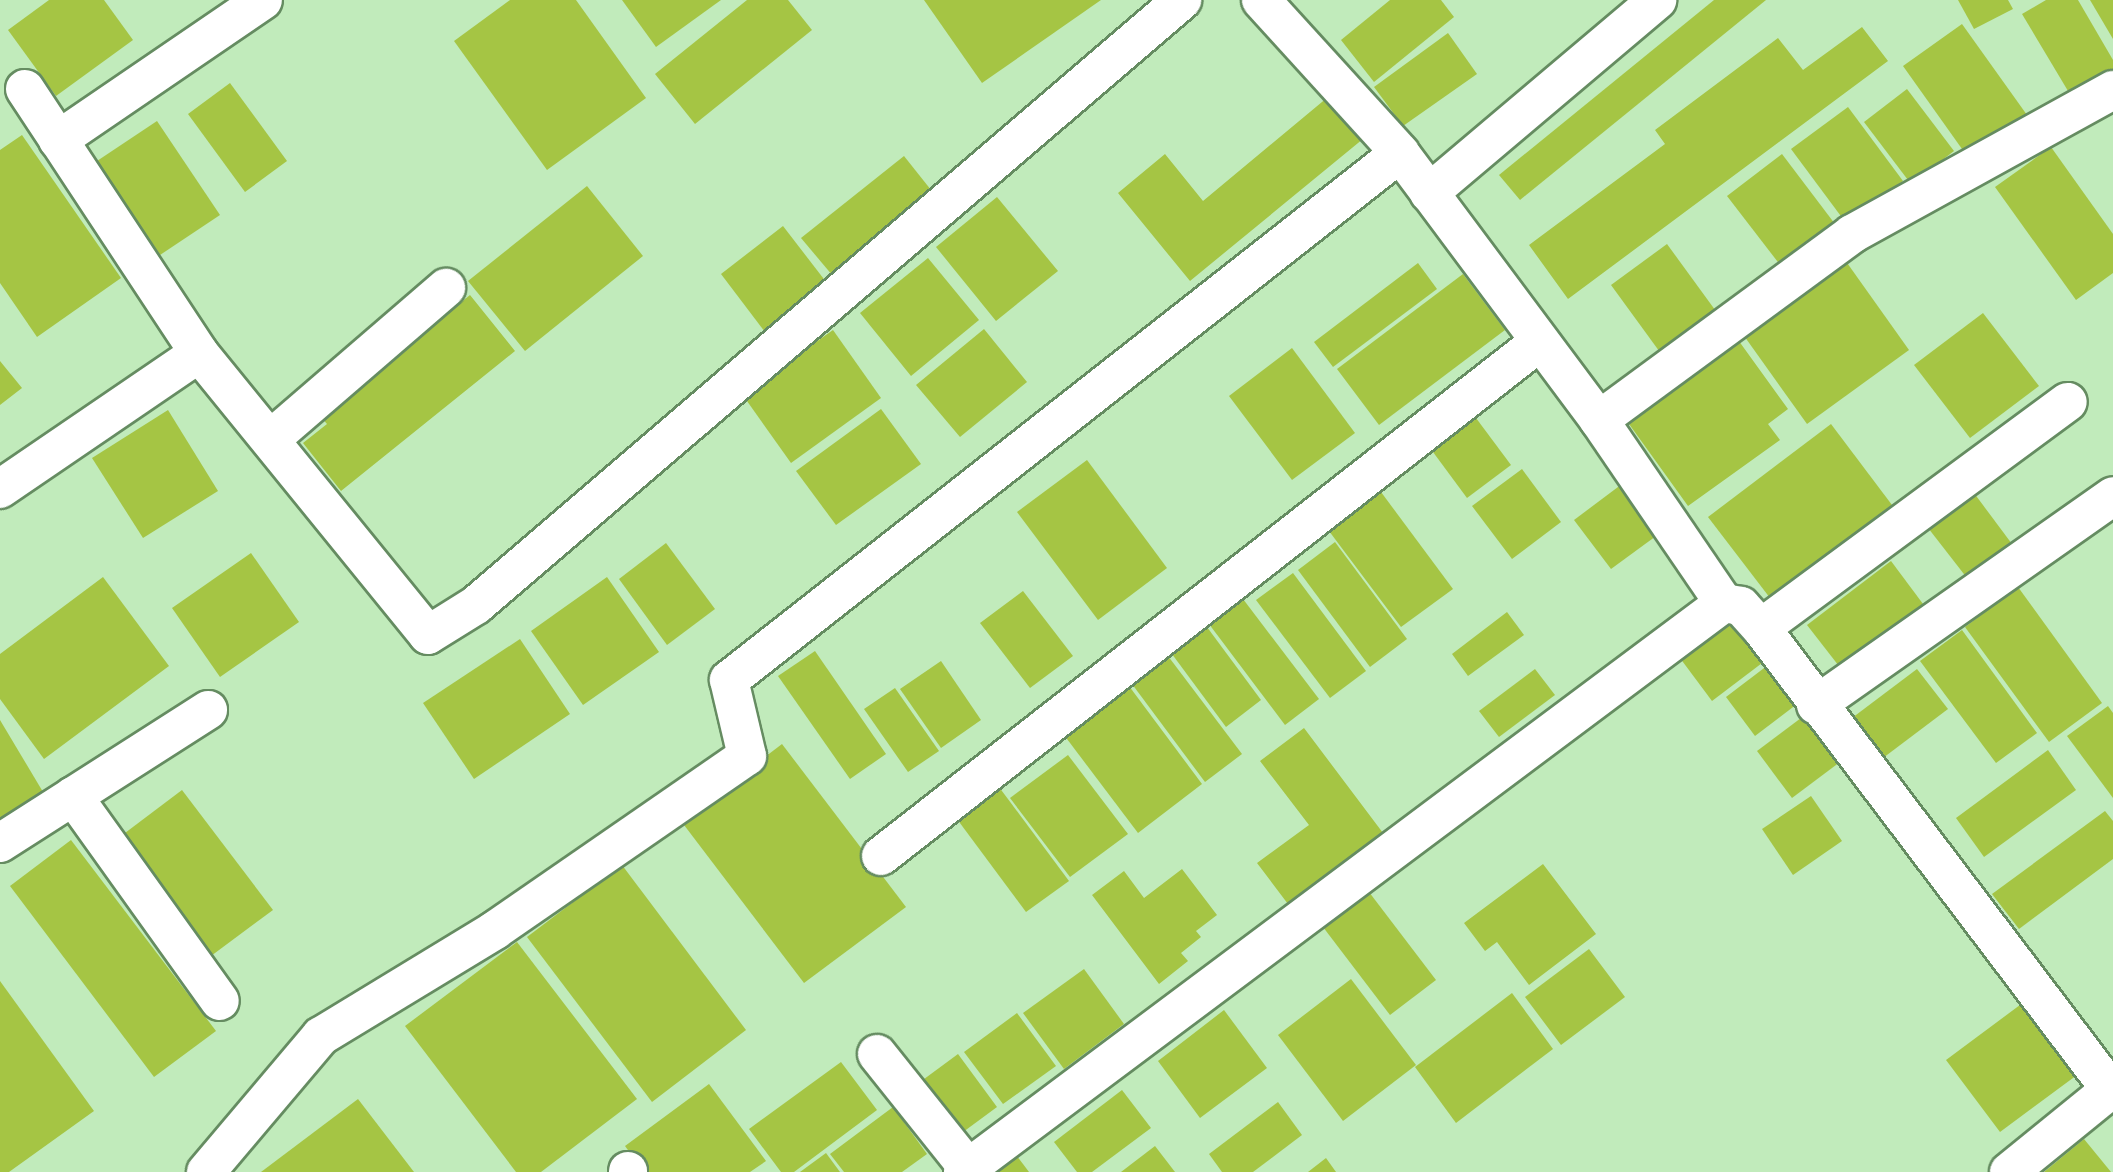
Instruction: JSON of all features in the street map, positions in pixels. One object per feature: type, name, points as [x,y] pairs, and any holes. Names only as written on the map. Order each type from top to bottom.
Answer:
[{"type":"street","points":[[58,139],[263,0]]},
{"type":"street","points":[[25,89],[199,354],[272,438],[428,635],[476,605],[1182,0]]},
{"type":"street","points":[[1261,0],[1400,153],[1538,343],[1599,420],[1724,603],[1741,606],[1761,628],[1816,705],[2112,1091],[2009,1172]]},
{"type":"street","points":[[1429,193],[1657,0]]},
{"type":"street","points":[[1599,420],[1852,234],[2113,90]]},
{"type":"street","points":[[206,1172],[321,1036],[495,930],[747,756],[729,680],[1400,153]]},
{"type":"street","points":[[272,438],[446,288]]},
{"type":"street","points":[[881,856],[1538,343]]},
{"type":"street","points":[[0,489],[199,354]]},
{"type":"street","points":[[1761,628],[2068,402]]},
{"type":"street","points":[[1816,705],[2113,496]]},
{"type":"street","points":[[877,1054],[965,1170],[1724,603]]},
{"type":"street","points":[[0,844],[208,710]]},
{"type":"street","points":[[73,796],[220,1001]]},
{"type":"building","points":[[49,0],[104,0],[133,40],[56,96],[8,30]]},
{"type":"building","points":[[510,0],[576,0],[646,98],[547,170],[454,41]]},
{"type":"building","points":[[622,0],[721,0],[656,47]]},
{"type":"building","points":[[747,0],[788,0],[812,30],[695,124],[655,74]]},
{"type":"building","points":[[924,0],[1101,0],[982,83]]},
{"type":"building","points":[[1390,0],[1441,0],[1454,17],[1374,82],[1341,40]]},
{"type":"building","points":[[1714,0],[1766,0],[1520,200],[1499,175]]},
{"type":"building","points":[[1958,0],[2008,0],[2013,9],[1974,29]]},
{"type":"building","points":[[2046,0],[2078,0],[2113,60],[2113,77],[2074,101],[2022,14]]},
{"type":"building","points":[[2090,0],[2113,0],[2113,39]]},
{"type":"building","points":[[1962,24],[2027,115],[1967,156],[1903,66]]},
{"type":"building","points":[[1862,27],[1888,61],[1568,299],[1529,245],[1665,144],[1655,130],[1778,38],[1803,70]]},
{"type":"building","points":[[1448,33],[1477,74],[1403,126],[1374,87]]},
{"type":"building","points":[[230,83],[287,161],[245,192],[188,114]]},
{"type":"building","points":[[1907,89],[1954,151],[1911,184],[1864,122]]},
{"type":"building","points":[[1334,92],[1369,134],[1190,281],[1118,193],[1165,154],[1203,201]]},
{"type":"building","points":[[1848,107],[1903,181],[1846,223],[1791,149]]},
{"type":"building","points":[[157,121],[220,215],[160,255],[97,161]]},
{"type":"building","points":[[22,135],[121,278],[37,337],[0,283],[0,150]]},
{"type":"building","points":[[2051,147],[2113,234],[2113,273],[2076,300],[1995,187]]},
{"type":"building","points":[[1782,154],[1838,228],[1784,270],[1727,196]]},
{"type":"building","points":[[904,156],[939,200],[838,282],[801,238]]},
{"type":"building","points":[[587,186],[643,256],[525,351],[468,281]]},
{"type":"building","points":[[997,197],[1058,271],[996,321],[936,247]]},
{"type":"building","points":[[783,226],[830,287],[768,336],[721,274]]},
{"type":"building","points":[[1667,244],[1718,314],[1662,355],[1611,285]]},
{"type":"building","points":[[928,258],[979,320],[911,376],[860,313]]},
{"type":"building","points":[[1845,260],[1909,350],[1807,424],[1742,333]]},
{"type":"building","points":[[1418,263],[1437,289],[1333,367],[1314,342]]},
{"type":"building","points":[[1463,274],[1505,330],[1379,425],[1337,369]]},
{"type":"building","points":[[470,295],[515,351],[341,491],[303,443],[327,424],[320,416]]},
{"type":"building","points":[[1983,313],[2039,386],[1970,438],[1914,365]]},
{"type":"building","points":[[984,329],[1027,382],[960,437],[916,385]]},
{"type":"building","points":[[833,330],[881,398],[791,463],[742,394]]},
{"type":"building","points":[[1736,337],[1788,409],[1768,424],[1780,440],[1688,506],[1624,417]]},
{"type":"building","points":[[1292,348],[1355,433],[1292,480],[1229,396]]},
{"type":"building","points":[[0,361],[22,388],[0,405]]},
{"type":"building","points":[[881,409],[921,464],[836,525],[796,471]]},
{"type":"building","points":[[168,410],[218,491],[143,538],[92,458]]},
{"type":"building","points":[[1476,418],[1511,465],[1467,498],[1433,452]]},
{"type":"building","points":[[1831,424],[1892,505],[1770,598],[1708,517]]},
{"type":"building","points":[[1087,460],[1167,568],[1098,620],[1017,512]]},
{"type":"building","points":[[1522,469],[1561,522],[1512,559],[1472,506]]},
{"type":"building","points":[[1630,478],[1667,528],[1611,569],[1574,520]]},
{"type":"building","points":[[1971,489],[2012,544],[1967,578],[1925,524]]},
{"type":"building","points":[[1381,492],[1453,589],[1401,627],[1329,531]]},
{"type":"building","points":[[1335,542],[1407,639],[1370,667],[1298,570]]},
{"type":"building","points":[[666,543],[715,609],[667,645],[619,579]]},
{"type":"building","points":[[251,553],[299,622],[220,677],[172,608]]},
{"type":"building","points":[[1891,561],[1932,616],[1849,679],[1807,625]]},
{"type":"building","points":[[1293,573],[1366,671],[1330,698],[1256,600]]},
{"type":"building","points":[[103,577],[169,666],[44,759],[0,699],[0,654]]},
{"type":"building","points":[[607,577],[659,652],[583,705],[531,631]]},
{"type":"building","points":[[2018,587],[2102,703],[2049,742],[1965,627]]},
{"type":"building","points":[[1023,591],[1073,656],[1030,688],[980,623]]},
{"type":"building","points":[[1240,595],[1319,699],[1285,725],[1206,620]]},
{"type":"building","points":[[1735,610],[1770,657],[1712,701],[1677,654]]},
{"type":"building","points":[[1507,612],[1524,635],[1468,676],[1452,654]]},
{"type":"building","points":[[1204,623],[1261,700],[1226,727],[1169,650]]},
{"type":"building","points":[[1962,630],[2037,733],[1996,763],[1920,661]]},
{"type":"building","points":[[520,639],[570,714],[474,779],[423,703]]},
{"type":"building","points":[[815,651],[886,754],[850,779],[778,676]]},
{"type":"building","points":[[1168,656],[1242,754],[1205,782],[1132,684]]},
{"type":"building","points":[[941,661],[981,720],[941,748],[900,689]]},
{"type":"building","points":[[1772,662],[1801,701],[1755,736],[1726,697]]},
{"type":"building","points":[[1535,669],[1555,695],[1499,737],[1479,711]]},
{"type":"building","points":[[1917,669],[1948,709],[1879,761],[1848,721]]},
{"type":"building","points":[[1129,686],[1202,784],[1138,833],[1064,735]]},
{"type":"building","points":[[895,688],[939,751],[908,772],[864,709]]},
{"type":"building","points":[[2108,706],[2113,713],[2113,798],[2067,736]]},
{"type":"building","points":[[1813,709],[1848,756],[1792,798],[1757,751]]},
{"type":"building","points":[[0,720],[49,802],[0,831]]},
{"type":"building","points":[[1304,728],[1386,837],[1291,908],[1257,863],[1309,825],[1260,761]]},
{"type":"building","points":[[782,744],[906,907],[804,983],[681,821]]},
{"type":"building","points":[[2048,750],[2076,790],[1984,857],[1956,818]]},
{"type":"building","points":[[1068,755],[1128,834],[1070,877],[1010,798]]},
{"type":"building","points":[[996,783],[1069,881],[1026,912],[954,815]]},
{"type":"building","points":[[182,790],[273,910],[211,956],[121,836]]},
{"type":"building","points":[[1811,796],[1842,841],[1793,875],[1762,829]]},
{"type":"building","points":[[2105,811],[2113,821],[2113,859],[2019,929],[1992,894]]},
{"type":"building","points":[[71,840],[216,1031],[154,1077],[10,886]]},
{"type":"building","points":[[1543,864],[1596,934],[1529,985],[1497,942],[1485,951],[1464,923]]},
{"type":"building","points":[[622,865],[746,1030],[652,1102],[527,937]]},
{"type":"building","points":[[1182,869],[1217,915],[1196,931],[1201,937],[1181,953],[1188,961],[1159,984],[1092,895],[1124,871],[1144,898]]},
{"type":"building","points":[[1369,892],[1436,980],[1390,1015],[1323,927]]},
{"type":"building","points":[[517,942],[637,1099],[541,1172],[516,1172],[405,1026]]},
{"type":"building","points":[[1589,949],[1625,997],[1561,1045],[1525,997]]},
{"type":"building","points":[[1084,969],[1124,1024],[1064,1069],[1023,1013]]},
{"type":"building","points":[[1351,979],[1416,1065],[1343,1121],[1278,1035]]},
{"type":"building","points":[[0,981],[94,1111],[9,1172],[0,1172]]},
{"type":"building","points":[[1512,993],[1553,1049],[1456,1123],[1415,1067]]},
{"type":"building","points":[[2024,1002],[2077,1075],[2000,1132],[1946,1060]]},
{"type":"building","points":[[1224,1010],[1267,1068],[1200,1118],[1158,1061]]},
{"type":"building","points":[[1017,1013],[1056,1066],[1003,1104],[964,1052]]},
{"type":"building","points":[[958,1054],[997,1107],[955,1138],[916,1085]]},
{"type":"building","points":[[841,1062],[877,1110],[794,1172],[781,1172],[749,1129]]},
{"type":"building","points":[[709,1084],[766,1161],[750,1172],[644,1172],[625,1146]]},
{"type":"building","points":[[1122,1090],[1151,1128],[1092,1172],[1077,1172],[1054,1142]]},
{"type":"building","points":[[358,1099],[414,1172],[261,1172]]},
{"type":"building","points":[[1278,1102],[1302,1135],[1253,1172],[1222,1172],[1209,1154]]},
{"type":"building","points":[[893,1107],[927,1154],[902,1172],[844,1172],[830,1154]]},
{"type":"building","points":[[2084,1139],[2111,1172],[2044,1172]]},
{"type":"building","points":[[1155,1146],[1175,1172],[1121,1172]]},
{"type":"building","points":[[1011,1148],[1029,1172],[980,1172]]},
{"type":"building","points":[[826,1153],[840,1172],[800,1172]]},
{"type":"building","points":[[1326,1158],[1336,1172],[1308,1172]]}]
